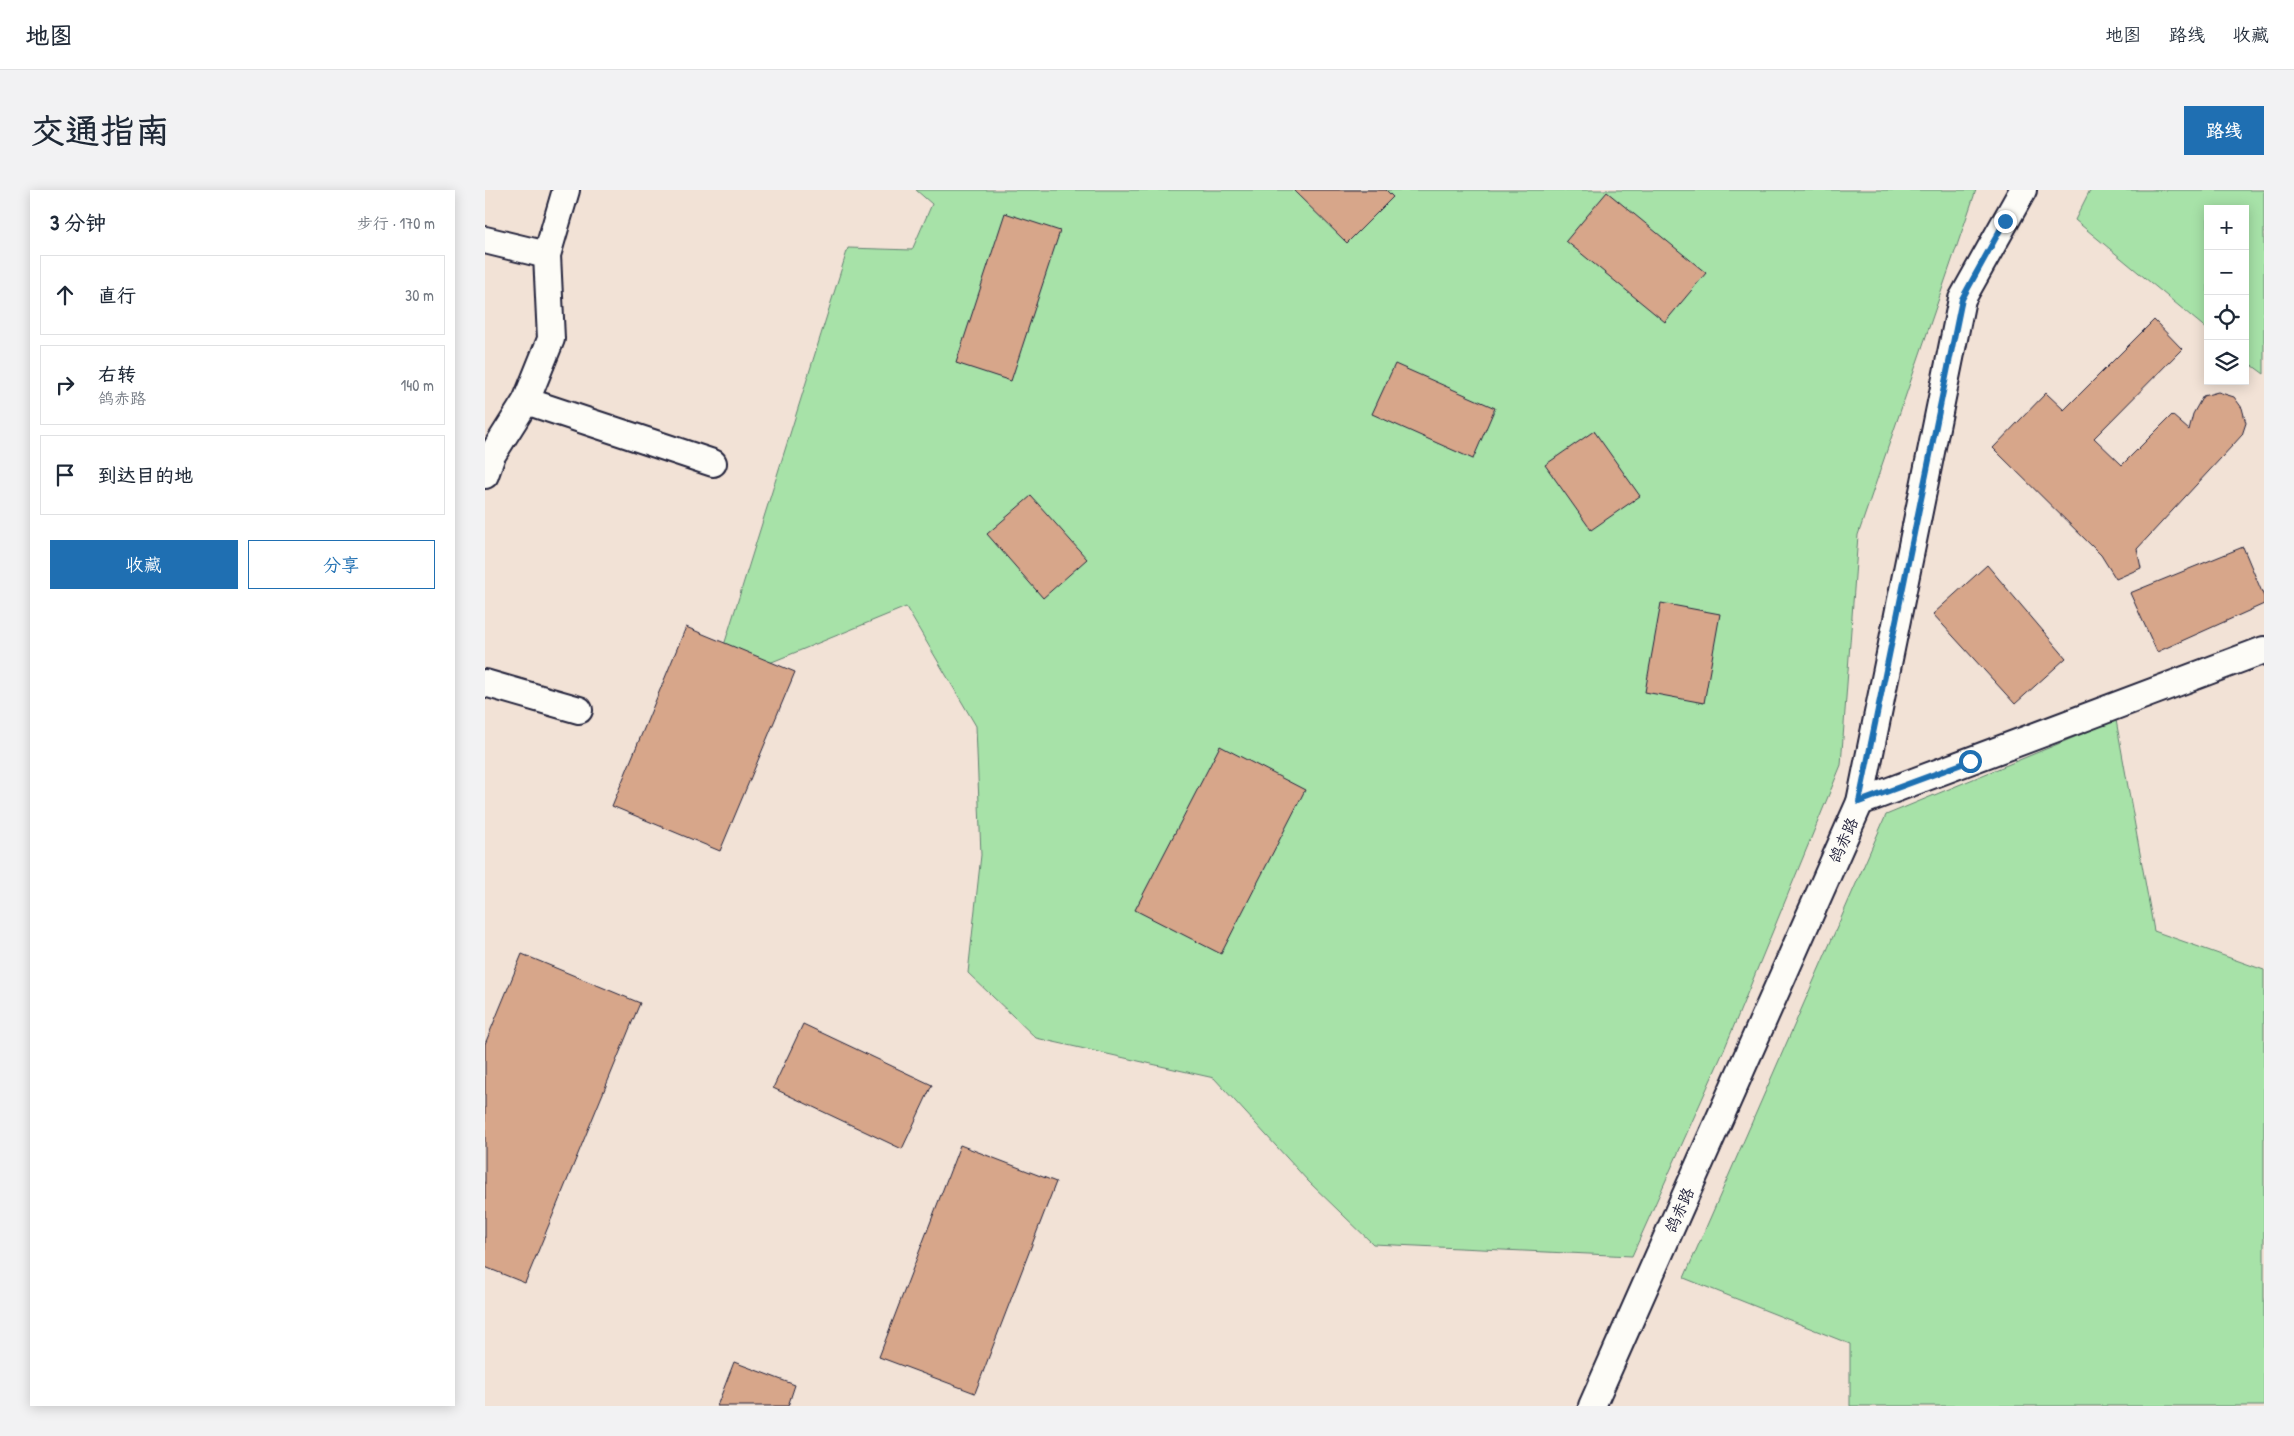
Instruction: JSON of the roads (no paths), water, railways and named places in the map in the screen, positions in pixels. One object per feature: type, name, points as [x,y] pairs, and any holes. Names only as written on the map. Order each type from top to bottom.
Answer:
[{"type":"street","points":[[485,475],[492,455],[526,401],[551,339],[547,255],[566,190]]},
{"type":"street","name":"鸽赤路","points":[[1592,1406],[1859,802],[1962,299],[2023,190]]},
{"type":"street","points":[[485,240],[547,255]]},
{"type":"street","points":[[526,401],[713,463]]},
{"type":"street","points":[[1859,802],[2264,650]]},
{"type":"street","points":[[485,682],[579,710]]}]
